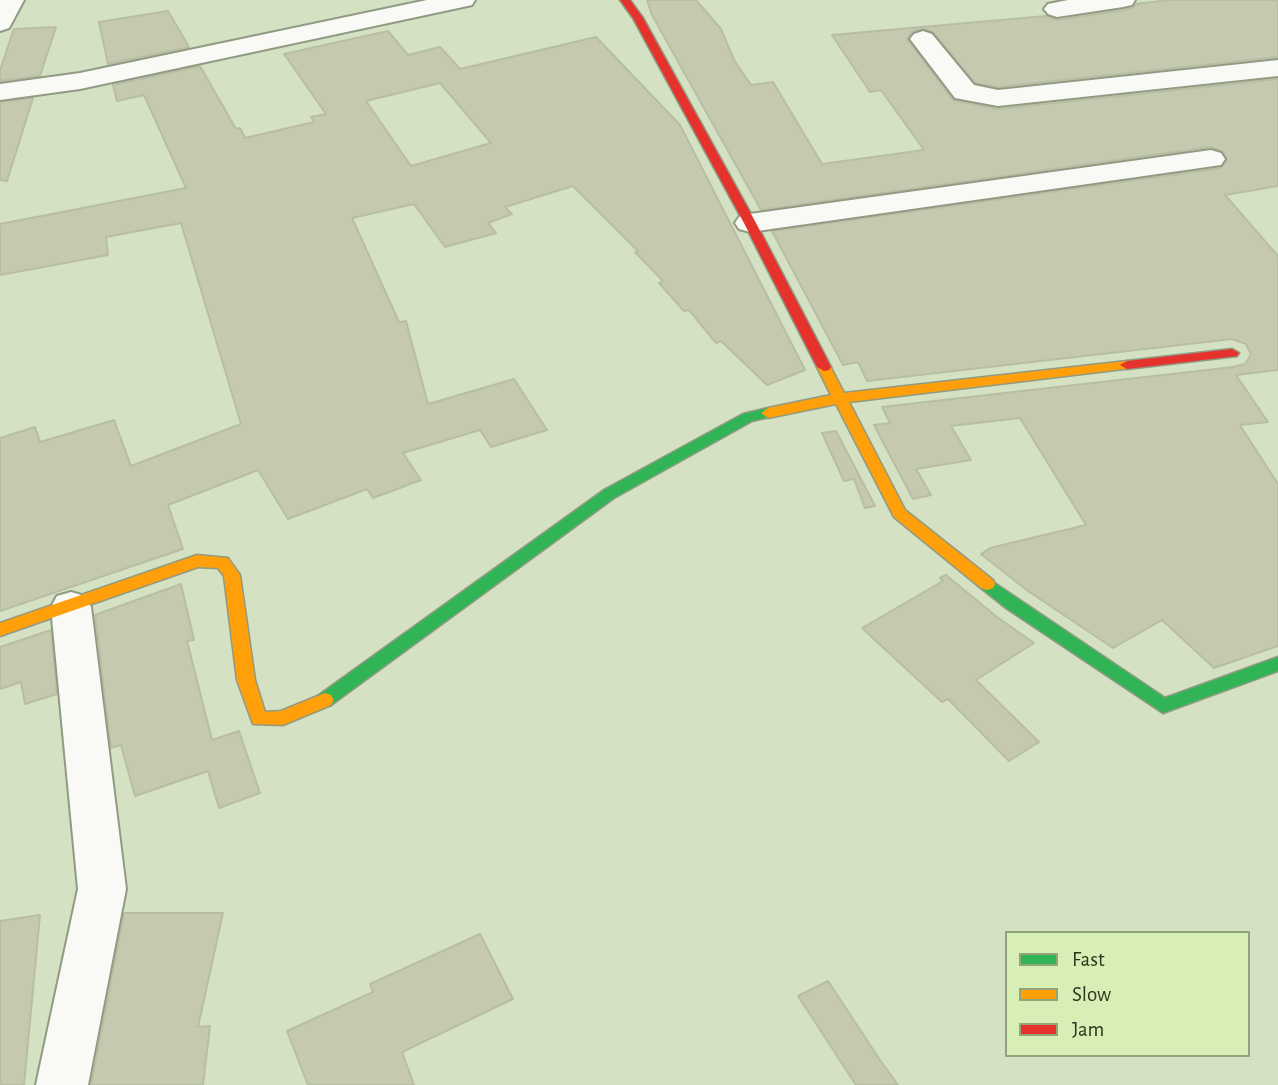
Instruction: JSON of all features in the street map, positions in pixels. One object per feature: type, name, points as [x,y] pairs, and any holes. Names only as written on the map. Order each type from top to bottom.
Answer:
[{"type":"street","points":[[0,23],[12,0]]},
{"type":"street","points":[[0,92],[80,81],[463,0]]},
{"type":"street","points":[[625,0],[638,18],[750,223],[899,513],[1012,604],[1163,706],[1278,664]]},
{"type":"street","points":[[1057,9],[1123,0]]},
{"type":"street","points":[[923,39],[965,92],[998,98],[1278,68]]},
{"type":"street","points":[[750,223],[1210,159]]},
{"type":"street","points":[[0,631],[197,561],[222,562],[232,575],[246,680],[259,719],[283,718],[324,701],[609,494],[748,417],[840,398],[1232,354]]},
{"type":"street","points":[[62,1085],[102,889],[71,607]]},
{"type":"building","points":[[647,0],[696,0],[721,29],[734,60],[751,85],[773,82],[822,164],[924,150],[881,90],[870,92],[832,35],[1046,16],[1057,20],[1169,0],[1278,0],[1278,57],[998,87],[975,83],[933,32],[922,29],[912,32],[907,39],[953,100],[998,109],[1278,79],[1278,186],[1225,195],[1278,256],[1278,370],[1236,375],[1268,422],[1240,425],[1278,484],[1278,646],[1214,668],[1162,620],[1113,648],[1028,591],[981,554],[990,548],[1086,525],[1020,418],[951,426],[971,460],[916,469],[931,495],[913,499],[874,425],[890,423],[882,407],[1233,367],[1245,364],[1251,354],[1246,344],[1232,339],[867,381],[858,362],[843,365],[772,231],[1221,168],[1227,160],[1223,152],[1211,147],[761,210],[652,15]]},
{"type":"building","points":[[168,11],[189,47],[108,64],[99,22]]},
{"type":"building","points":[[56,27],[40,76],[0,81],[0,70],[14,29]]},
{"type":"building","points":[[388,31],[408,55],[440,47],[460,69],[596,37],[680,125],[805,370],[767,385],[721,341],[716,343],[689,310],[684,311],[659,283],[663,281],[635,252],[638,251],[573,186],[505,207],[512,214],[488,223],[496,233],[445,247],[414,204],[352,218],[399,322],[406,321],[428,404],[514,379],[547,430],[491,447],[480,430],[403,453],[421,480],[373,498],[367,489],[288,519],[258,470],[168,505],[183,549],[0,611],[0,438],[35,427],[40,442],[114,420],[131,466],[241,424],[181,223],[106,237],[108,255],[0,275],[0,224],[186,188],[144,95],[117,101],[113,85],[200,66],[236,129],[240,128],[245,138],[314,122],[311,117],[326,114],[284,54]],"holes":[[[440,83],[491,143],[411,166],[366,101]]]},
{"type":"building","points":[[33,98],[7,181],[0,180],[0,102]]},
{"type":"building","points":[[836,431],[875,506],[865,508],[854,479],[844,481],[822,433]]},
{"type":"building","points":[[946,575],[1034,643],[976,680],[1039,742],[1009,761],[948,699],[942,702],[862,628],[943,581],[940,578]]},
{"type":"building","points":[[181,584],[194,640],[187,641],[212,740],[239,731],[260,793],[219,808],[208,771],[135,796],[121,745],[111,748],[95,615]]},
{"type":"building","points":[[51,630],[57,694],[25,704],[21,682],[0,689],[0,647]]},
{"type":"building","points":[[124,913],[223,913],[198,1027],[210,1026],[203,1085],[91,1085]]},
{"type":"building","points":[[40,915],[24,1085],[0,1085],[0,921]]},
{"type":"building","points":[[480,934],[513,999],[402,1052],[414,1085],[308,1085],[287,1031],[373,992],[370,984]]},
{"type":"building","points":[[828,981],[898,1085],[856,1085],[798,996]]},
{"type":"traffic: fast","points":[[325,700],[609,494],[748,417],[768,413]]},
{"type":"traffic: fast","points":[[987,584],[1012,604],[1163,706],[1278,664]]},
{"type":"traffic: slow","points":[[768,413],[840,398],[1127,365]]},
{"type":"traffic: slow","points":[[824,367],[899,513],[987,584]]},
{"type":"traffic: slow","points":[[0,630],[197,561],[222,562],[232,575],[246,680],[259,719],[283,718],[325,700]]},
{"type":"traffic: jam","points":[[625,0],[638,18],[750,223],[824,367]]},
{"type":"traffic: jam","points":[[1127,365],[1232,353]]}]
